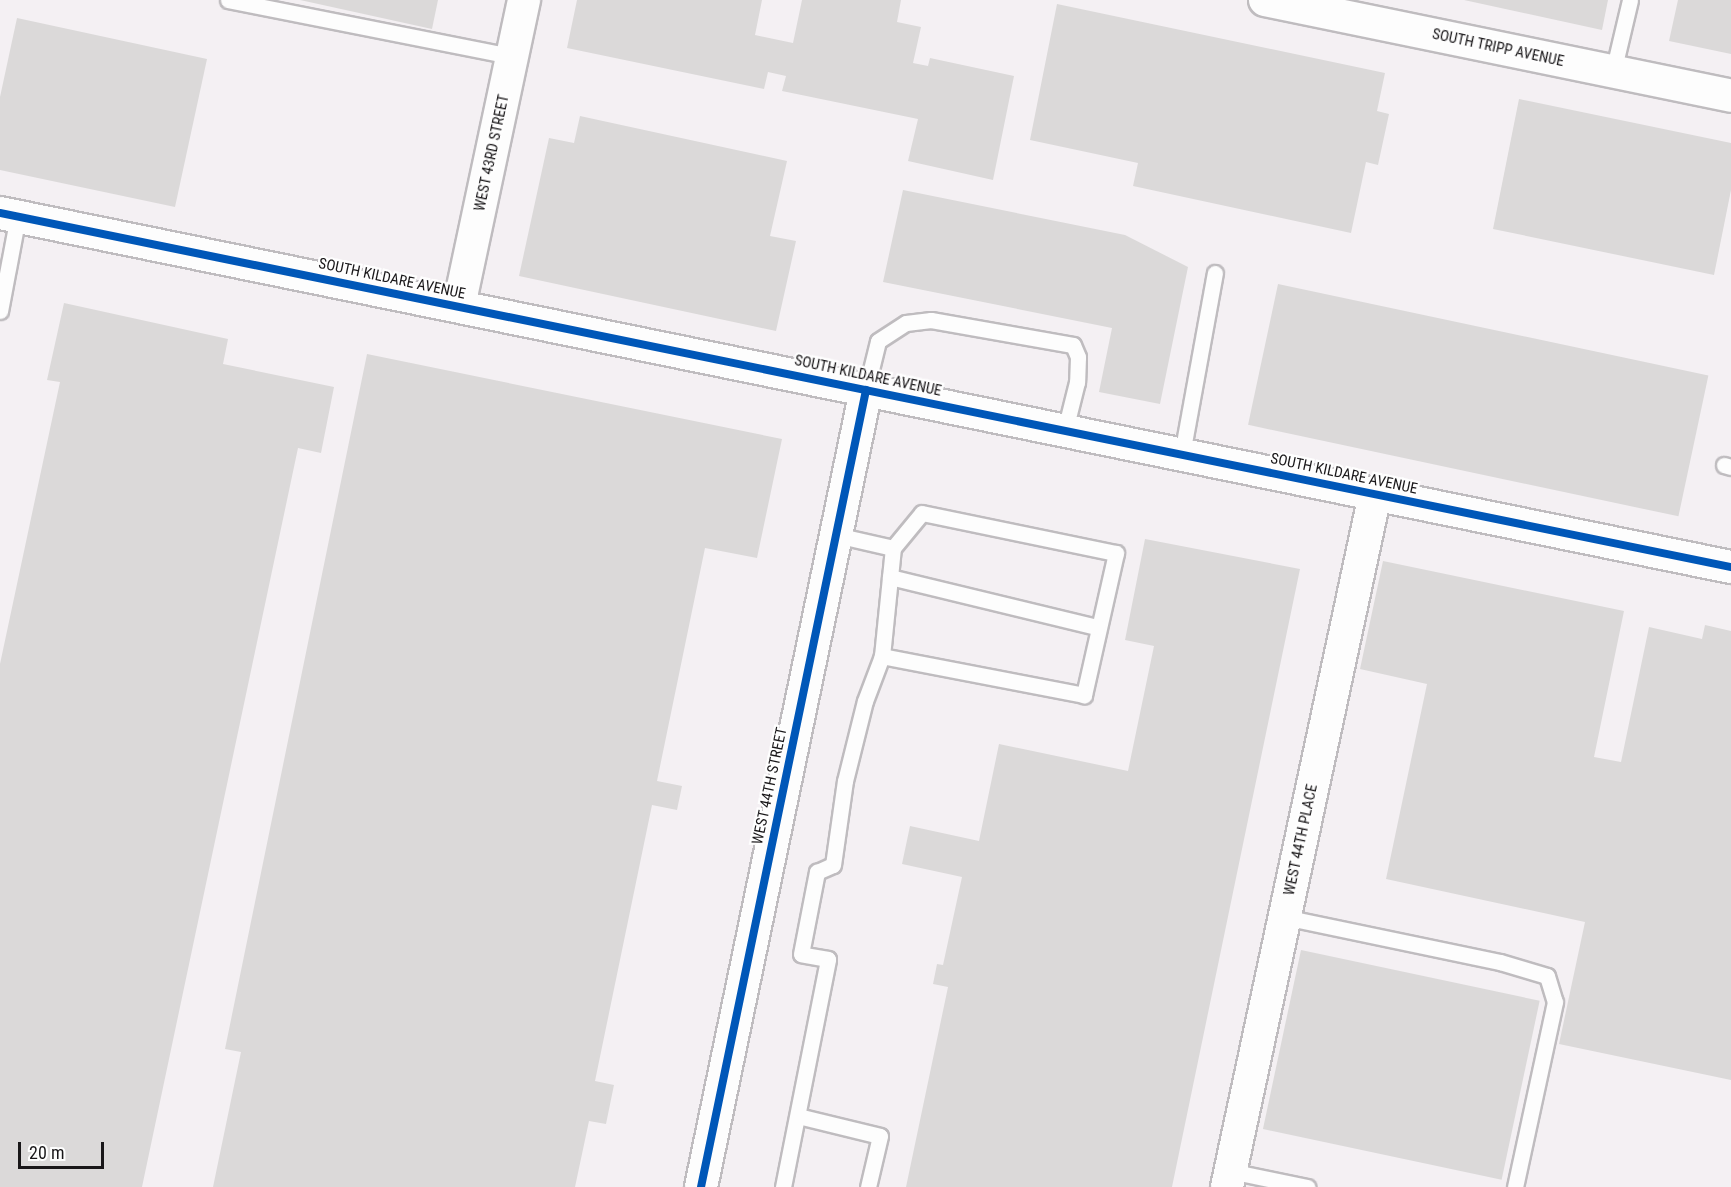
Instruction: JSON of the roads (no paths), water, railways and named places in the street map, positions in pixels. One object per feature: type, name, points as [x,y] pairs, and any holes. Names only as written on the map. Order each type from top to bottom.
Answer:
[{"type":"street","name":"WEST 43RD STREET","points":[[459,306],[524,0]]},
{"type":"street","name":"SOUTH TRIPP AVENUE","points":[[1265,0],[1731,96]]},
{"type":"street","name":"SOUTH KILDARE AVENUE","points":[[9,215],[1731,567]]},
{"type":"street","name":"WEST 44TH STREET","points":[[701,1187],[866,390]]},
{"type":"street","name":"WEST 44TH PLACE","points":[[1228,1179],[1375,494]]},
{"type":"lane","points":[[228,0],[512,56]]},
{"type":"lane","points":[[1613,72],[1630,0]]},
{"type":"lane","points":[[0,311],[9,215]]},
{"type":"lane","points":[[1182,454],[1215,273]]},
{"type":"lane","points":[[866,390],[878,341],[906,323],[931,320],[1072,345],[1078,357],[1077,382],[1065,430]]},
{"type":"lane","points":[[783,1187],[828,959],[801,954],[817,872],[833,865],[846,780],[865,701],[882,656],[893,548],[922,513],[1116,553],[1097,627],[1084,695],[882,656]]},
{"type":"lane","points":[[836,535],[893,548]]},
{"type":"lane","points":[[890,577],[1097,627]]},
{"type":"lane","points":[[1284,917],[1500,962],[1547,976],[1554,1002],[1515,1187]]},
{"type":"lane","points":[[798,1116],[879,1137],[868,1187]]},
{"type":"lane","points":[[1228,1179],[1307,1187]]}]
